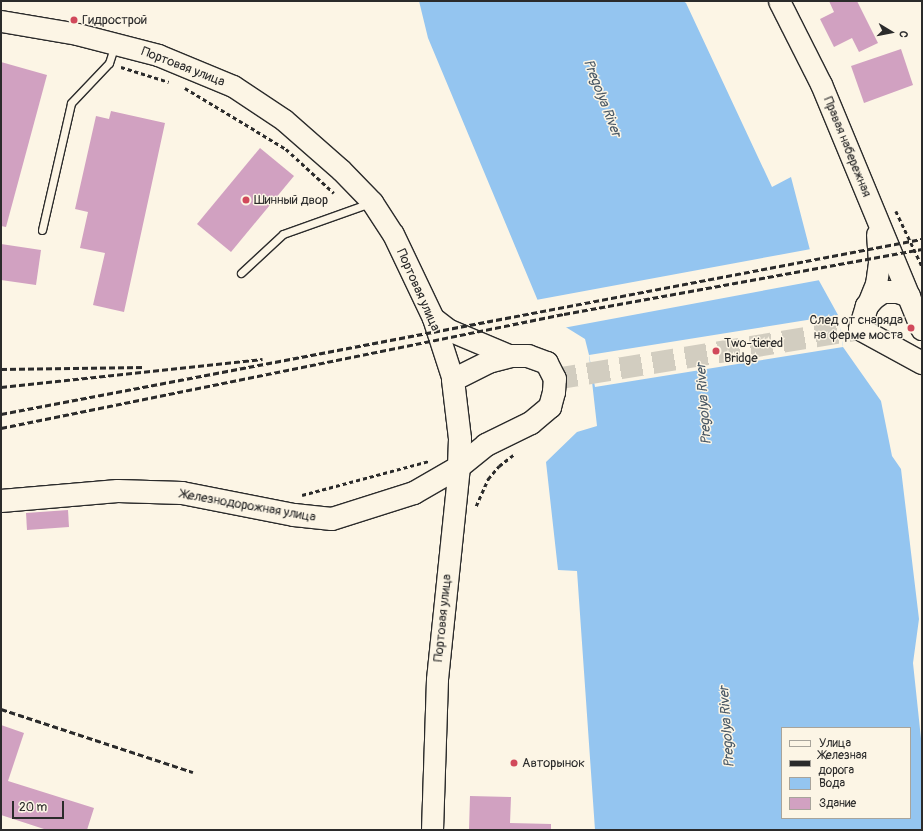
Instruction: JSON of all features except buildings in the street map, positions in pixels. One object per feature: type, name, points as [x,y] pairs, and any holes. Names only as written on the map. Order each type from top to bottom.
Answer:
[{"type":"main road","name":"Правая набережная","points":[[779,1],[821,84],[909,296]]},
{"type":"main road","name":"Портовая улица","points":[[1,21],[71,32],[116,43],[211,75],[253,98],[310,141],[372,202],[393,234],[433,318],[453,380],[460,440],[459,467],[437,679],[432,830]]},
{"type":"main road","points":[[876,219],[879,262],[876,284],[860,329],[922,363]]},
{"type":"main road","points":[[868,306],[884,292],[898,292],[909,296],[922,329]]},
{"type":"main road","name":"Железнодорожная улица","points":[[433,318],[450,330],[511,356]]},
{"type":"main road","name":"Железнодорожная улица","points":[[1,501],[118,491],[182,493],[294,515],[332,519],[414,493],[459,467],[486,445],[531,423],[550,407],[555,378],[547,363],[528,356],[511,356],[489,362],[453,380]]},
{"type":"lane","points":[[42,230],[71,103],[108,63],[116,43]]},
{"type":"lane","points":[[241,273],[283,234],[372,202]]},
{"type":"path","points":[[108,63],[171,82]]},
{"type":"path","points":[[178,84],[286,149],[352,209]]},
{"type":"path","points":[[473,514],[479,495],[488,479],[499,466],[517,452]]},
{"type":"path","points":[[301,496],[433,459]]},
{"type":"water","name":"Pregolya River","points":[[419,1],[683,1],[686,3],[772,187],[791,177],[817,277],[838,315],[843,347],[881,401],[892,456],[901,469],[919,619],[913,663],[922,748],[922,830],[595,830],[577,571],[558,570],[546,462],[577,432],[597,426],[589,355],[585,339],[543,313],[428,38]]},
{"type":"pier","points":[[811,249],[820,280],[563,328],[542,314],[536,300]]},
{"type":"pier","name":"Two-tiered Bridge","points":[[838,315],[843,347],[595,387],[589,355]]},
{"type":"tunnel","points":[[555,379],[860,329]]},
{"type":"railway","points":[[1,414],[922,239]]},
{"type":"railway","points":[[1,428],[564,314],[922,249]]},
{"type":"railway","points":[[1,387],[263,359]]},
{"type":"railway","points":[[1,369],[145,367]]},
{"type":"railway","points":[[1,709],[193,772]]},
{"type":"place","name":"Гидрострой","points":[[74,20]]},
{"type":"place","name":"Шинный двор","points":[[246,200]]},
{"type":"place","name":"След от снаряда на ферме моста","points":[[911,328]]},
{"type":"place","name":"Two-tiered Bridge","points":[[716,351]]},
{"type":"place","name":"Авторынок","points":[[514,763]]}]
